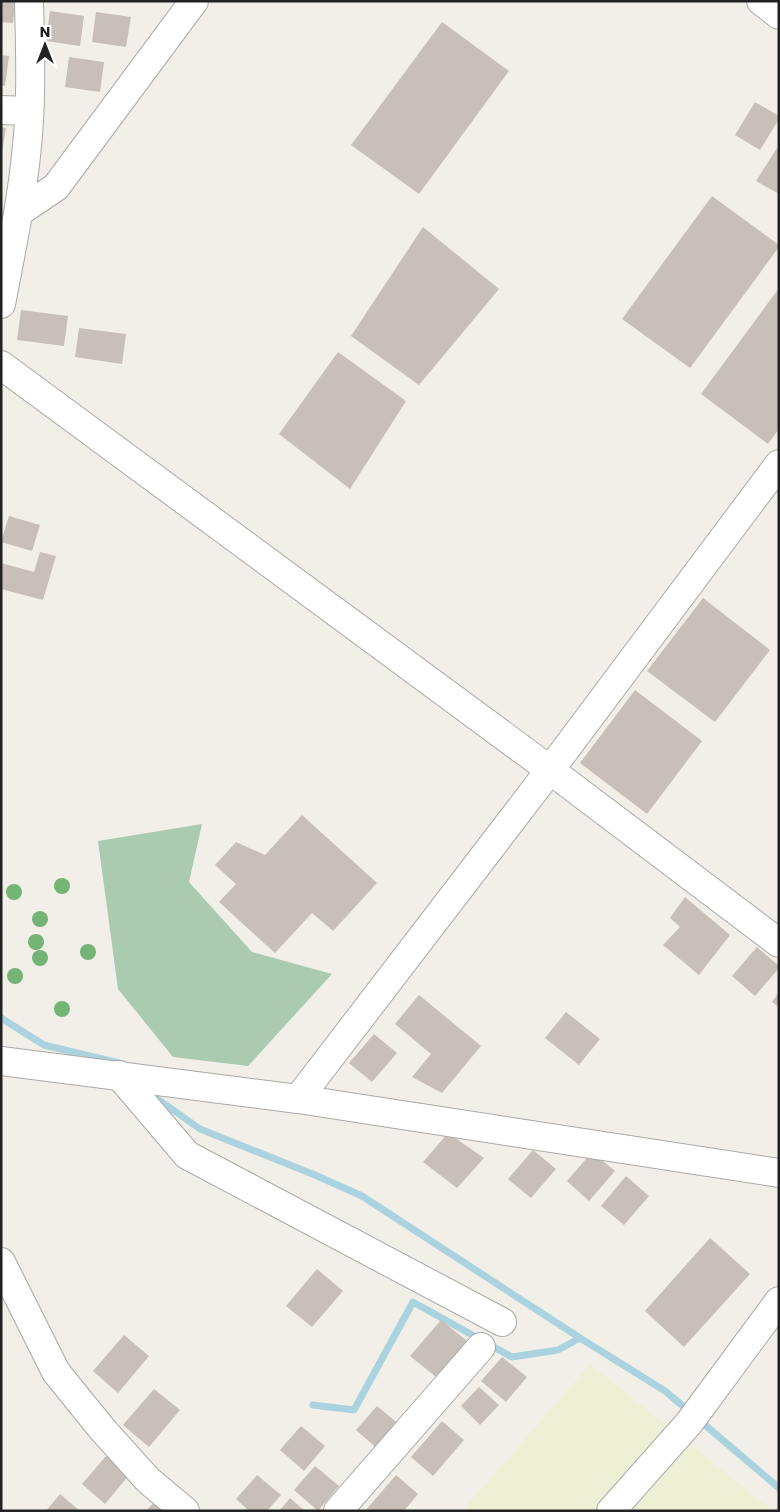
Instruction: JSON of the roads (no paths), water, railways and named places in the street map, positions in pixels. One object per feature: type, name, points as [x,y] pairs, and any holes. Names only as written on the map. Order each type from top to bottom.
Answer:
[{"type":"street","points":[[1,304],[19,212],[27,145],[30,83],[29,1]]},
{"type":"street","points":[[19,212],[56,188],[194,1]]},
{"type":"street","points":[[761,1],[779,15]]},
{"type":"street","points":[[1,110],[29,112]]},
{"type":"street","points":[[1,365],[550,770],[779,943]]},
{"type":"street","points":[[298,1099],[550,770],[779,464]]},
{"type":"street","points":[[1,1061],[298,1099],[779,1173]]},
{"type":"street","points":[[133,1077],[187,1155],[502,1322]]},
{"type":"street","points":[[1,1262],[56,1372],[103,1430],[148,1480],[185,1511]]},
{"type":"street","points":[[611,1511],[694,1416],[779,1301]]},
{"type":"street","points":[[338,1511],[481,1347]]},
{"type":"waterway","points":[[1,1018],[44,1045],[123,1064]]},
{"type":"waterway","points":[[152,1095],[200,1129],[362,1196],[580,1338]]},
{"type":"waterway","points":[[313,1405],[354,1410],[413,1302],[512,1357],[558,1350],[580,1338],[665,1391],[690,1412]]},
{"type":"waterway","points":[[698,1419],[779,1488]]}]
